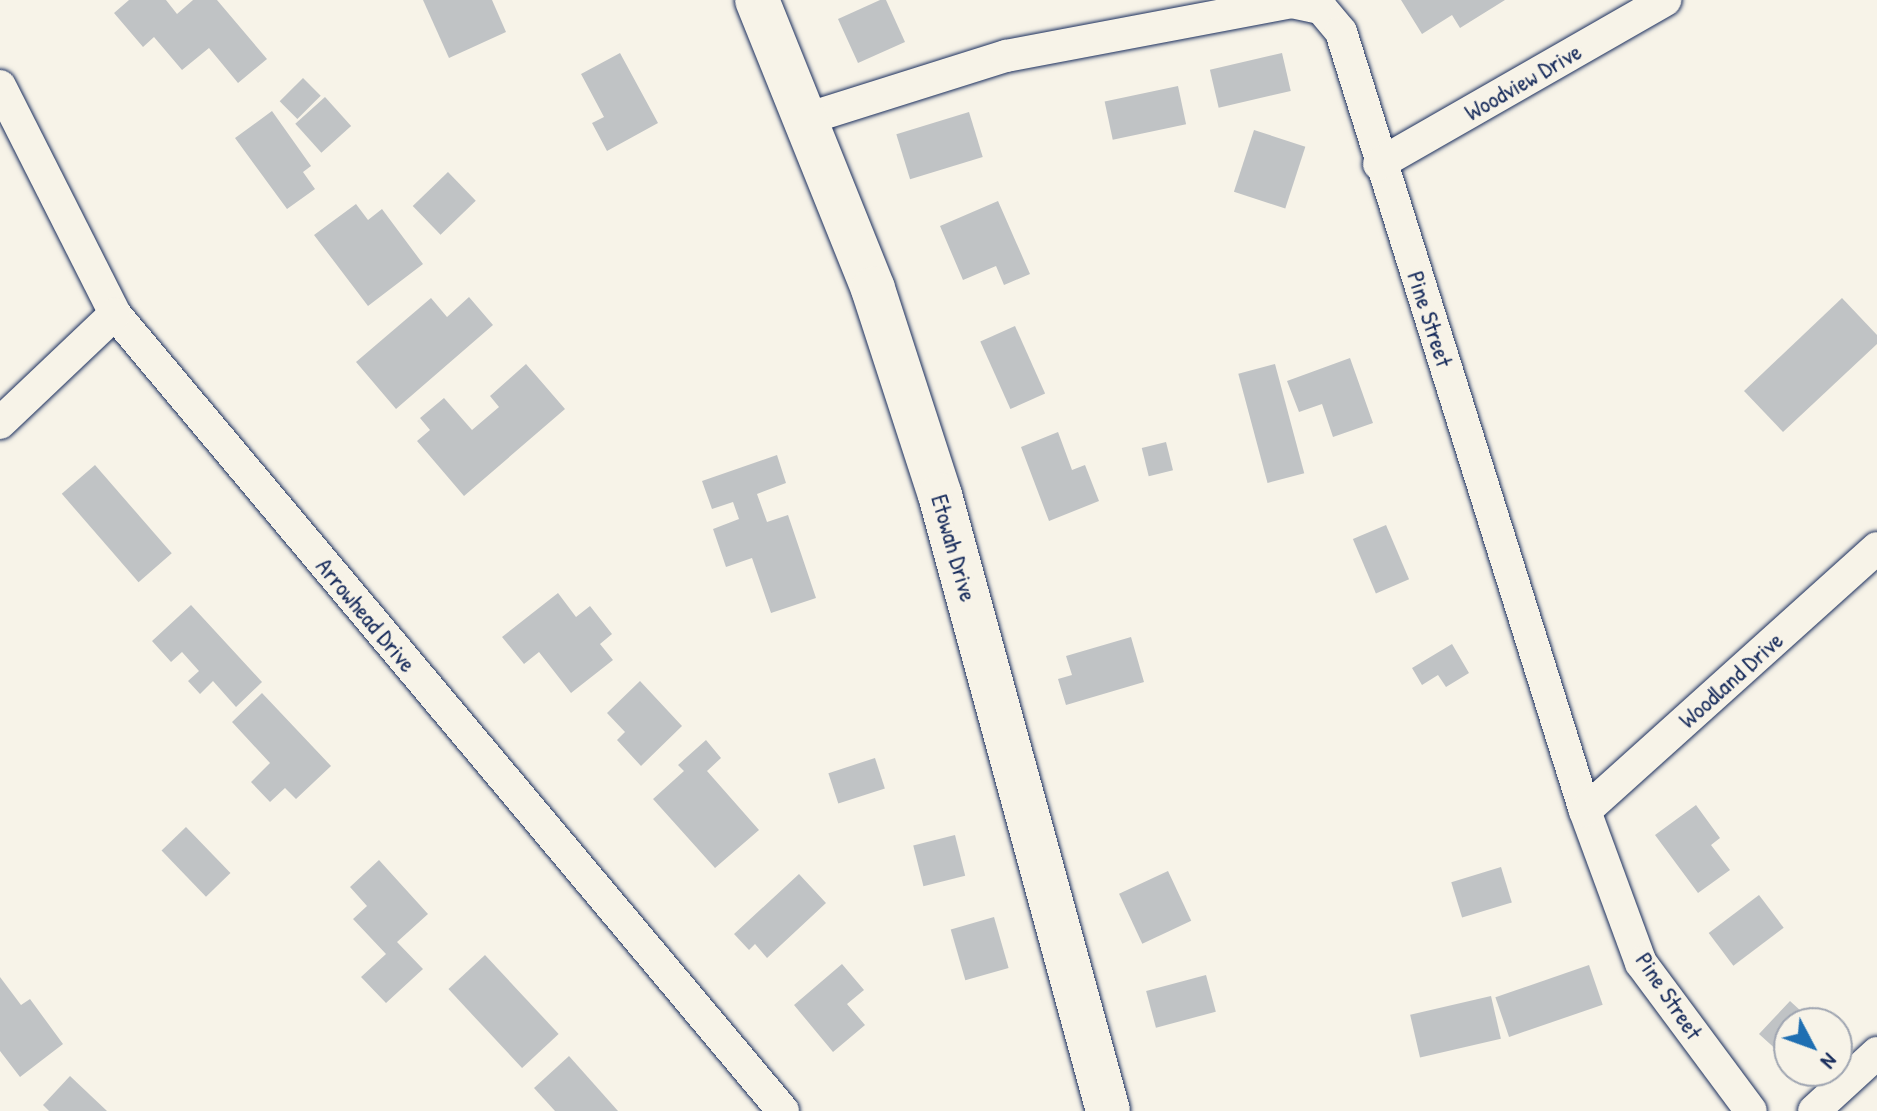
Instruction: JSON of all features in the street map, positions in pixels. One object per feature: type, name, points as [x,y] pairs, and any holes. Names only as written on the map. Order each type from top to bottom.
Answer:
[{"type":"street","name":"Etowah Drive","points":[[757,0],[873,289],[940,495],[1108,1111]]},
{"type":"street","name":"Woodview Drive","points":[[1379,164],[1665,0]]},
{"type":"street","name":"Pine Street","points":[[806,119],[1006,56],[1292,2],[1321,8],[1341,32],[1379,164],[1585,811],[1641,963],[1751,1111]]},
{"type":"street","name":"Arrowhead Drive","points":[[0,86],[115,314],[783,1111]]},
{"type":"street","points":[[0,423],[115,314]]},
{"type":"street","name":"Woodland Drive","points":[[1585,811],[1877,548]]},
{"type":"street","points":[[1814,1111],[1877,1053]]},
{"type":"building","points":[[129,0],[166,0],[177,14],[193,0],[217,0],[267,59],[238,83],[209,48],[182,70],[154,37],[143,47],[114,13]]},
{"type":"building","points":[[423,0],[492,0],[506,32],[449,58]]},
{"type":"building","points":[[886,0],[905,42],[858,63],[838,19]]},
{"type":"building","points":[[1401,0],[1505,0],[1460,28],[1452,15],[1422,34]]},
{"type":"building","points":[[620,53],[658,123],[607,151],[592,123],[604,117],[581,74]]},
{"type":"building","points":[[1282,53],[1291,91],[1219,108],[1210,70]]},
{"type":"building","points":[[303,78],[321,96],[297,119],[280,101]]},
{"type":"building","points":[[1178,86],[1186,124],[1113,140],[1105,102]]},
{"type":"building","points":[[325,97],[351,126],[321,153],[295,124]]},
{"type":"building","points":[[272,111],[311,166],[303,172],[315,189],[287,209],[235,138]]},
{"type":"building","points":[[969,112],[983,157],[910,179],[896,134]]},
{"type":"building","points":[[1254,130],[1305,147],[1285,209],[1234,192]]},
{"type":"building","points":[[448,172],[476,201],[441,235],[413,206]]},
{"type":"building","points":[[998,201],[1030,274],[1004,285],[996,266],[963,280],[940,226]]},
{"type":"building","points":[[356,204],[368,220],[382,209],[423,264],[368,306],[314,235]]},
{"type":"building","points":[[469,297],[493,325],[396,409],[356,362],[431,298],[447,317]]},
{"type":"building","points":[[1842,298],[1877,335],[1877,344],[1783,432],[1744,391]]},
{"type":"building","points":[[1015,326],[1045,394],[1010,409],[980,341]]},
{"type":"building","points":[[1350,358],[1373,423],[1333,437],[1322,404],[1299,412],[1287,381]]},
{"type":"building","points":[[526,364],[565,409],[464,496],[417,441],[430,430],[420,418],[444,398],[472,430],[499,407],[490,396]]},
{"type":"building","points":[[1275,364],[1304,473],[1268,483],[1238,374]]},
{"type":"building","points":[[1058,432],[1072,470],[1085,465],[1099,501],[1049,521],[1021,447]]},
{"type":"building","points":[[1166,442],[1173,470],[1149,476],[1142,448]]},
{"type":"building","points":[[777,455],[786,483],[757,494],[767,522],[788,515],[816,598],[771,613],[752,558],[726,567],[713,529],[739,519],[733,502],[712,509],[702,481]]},
{"type":"building","points":[[95,465],[172,553],[139,582],[62,494]]},
{"type":"building","points":[[1386,525],[1409,579],[1376,593],[1353,539]]},
{"type":"building","points":[[558,593],[576,617],[590,606],[612,634],[600,644],[613,660],[571,693],[539,652],[524,664],[502,637]]},
{"type":"building","points":[[191,605],[262,682],[236,707],[213,681],[200,694],[188,681],[199,671],[182,652],[171,662],[152,641]]},
{"type":"building","points":[[1131,637],[1144,682],[1066,705],[1058,679],[1072,675],[1066,656]]},
{"type":"building","points":[[1452,644],[1469,673],[1446,687],[1438,675],[1422,685],[1412,668]]},
{"type":"building","points":[[640,681],[682,726],[641,766],[617,740],[625,732],[607,713]]},
{"type":"building","points":[[262,693],[331,766],[296,799],[285,788],[270,802],[251,782],[270,763],[232,722]]},
{"type":"building","points":[[706,740],[721,758],[707,771],[759,830],[715,868],[653,799],[684,771],[678,765]]},
{"type":"building","points":[[875,758],[885,788],[838,804],[828,773]]},
{"type":"building","points":[[1696,805],[1720,838],[1711,845],[1730,870],[1698,893],[1655,835]]},
{"type":"building","points":[[186,827],[230,873],[206,897],[162,851]]},
{"type":"building","points":[[955,835],[965,876],[923,886],[913,845]]},
{"type":"building","points":[[379,860],[428,914],[397,942],[423,969],[386,1003],[361,977],[386,954],[353,919],[367,906],[350,887]]},
{"type":"building","points":[[1501,867],[1512,902],[1462,918],[1451,882]]},
{"type":"building","points":[[1168,871],[1191,921],[1142,944],[1119,894]]},
{"type":"building","points":[[799,874],[826,903],[767,958],[755,944],[749,950],[734,934]]},
{"type":"building","points":[[1759,895],[1784,928],[1733,966],[1709,933]]},
{"type":"building","points":[[994,917],[1009,968],[965,980],[951,929]]},
{"type":"building","points":[[485,955],[559,1034],[522,1068],[448,989]]},
{"type":"building","points":[[842,964],[864,990],[847,1004],[865,1025],[833,1052],[794,1005]]},
{"type":"building","points":[[1589,965],[1603,1005],[1509,1037],[1495,997]]},
{"type":"building","points":[[1206,975],[1216,1012],[1156,1028],[1146,991]]},
{"type":"building","points":[[0,977],[21,1005],[30,999],[63,1044],[20,1077],[0,1051]]},
{"type":"building","points":[[1491,996],[1501,1039],[1420,1058],[1410,1015]]},
{"type":"building","points":[[1773,1019],[1773,1047],[1759,1034]]},
{"type":"building","points":[[569,1056],[618,1111],[555,1111],[534,1088]]},
{"type":"building","points":[[70,1076],[107,1111],[49,1111],[43,1105]]}]
